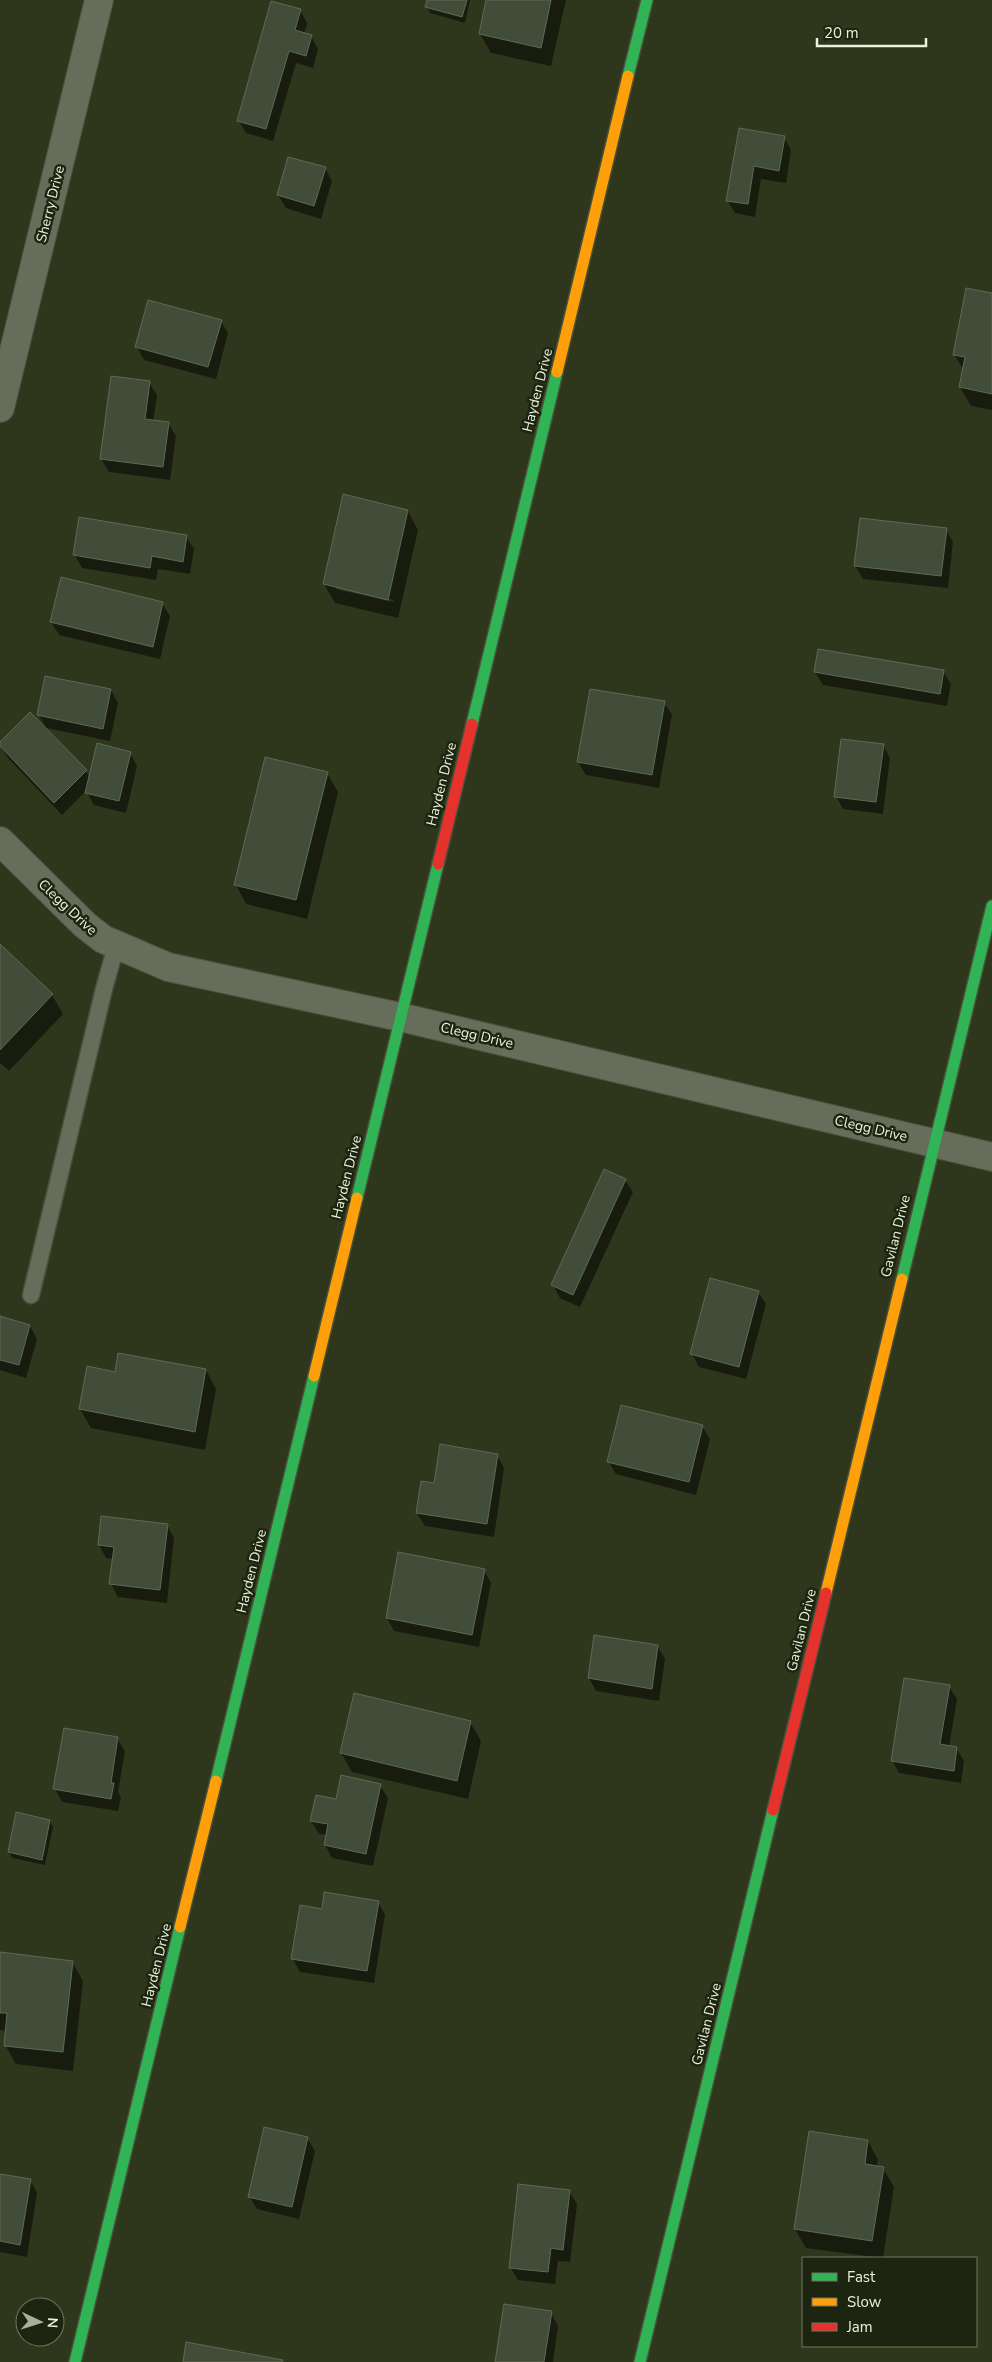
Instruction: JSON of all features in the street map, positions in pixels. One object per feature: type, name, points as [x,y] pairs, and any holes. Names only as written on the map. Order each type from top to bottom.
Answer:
[{"type":"street","name":"Sherry Drive","points":[[0,408],[100,0]]},
{"type":"street","name":"Hayden Drive","points":[[75,2362],[648,0]]},
{"type":"street","name":"Clegg Drive","points":[[0,841],[84,925],[116,946],[168,968],[400,1017],[992,1158]]},
{"type":"street","name":"Gavilan Drive","points":[[640,2362],[933,1143],[992,906]]},
{"type":"lane","points":[[31,1295],[101,998],[116,946]]},
{"type":"building","points":[[427,0],[467,0],[462,17],[425,7]]},
{"type":"building","points":[[486,0],[551,0],[541,48],[479,34]]},
{"type":"building","points":[[271,1],[301,9],[295,30],[312,35],[306,56],[289,51],[266,129],[237,121]]},
{"type":"building","points":[[739,128],[785,136],[779,171],[754,166],[748,204],[726,201]]},
{"type":"building","points":[[288,157],[326,167],[314,206],[277,195]]},
{"type":"building","points":[[966,288],[992,293],[992,394],[959,387],[965,357],[953,355]]},
{"type":"building","points":[[148,300],[222,320],[208,367],[135,347]]},
{"type":"building","points":[[111,376],[150,381],[145,419],[169,422],[163,467],[100,459]]},
{"type":"building","points":[[343,494],[408,510],[388,600],[323,584]]},
{"type":"building","points":[[79,517],[187,535],[183,562],[152,556],[150,568],[73,555]]},
{"type":"building","points":[[860,518],[947,528],[941,576],[854,566]]},
{"type":"building","points":[[61,577],[163,602],[153,647],[50,622]]},
{"type":"building","points":[[818,649],[944,670],[940,694],[814,672]]},
{"type":"building","points":[[45,676],[111,689],[103,729],[37,715]]},
{"type":"building","points":[[590,689],[665,701],[652,775],[577,762]]},
{"type":"building","points":[[30,712],[87,770],[54,803],[0,746],[0,742]]},
{"type":"building","points":[[841,739],[884,744],[876,802],[834,797]]},
{"type":"building","points":[[97,743],[131,752],[119,801],[85,793]]},
{"type":"building","points":[[265,757],[328,772],[296,900],[234,885]]},
{"type":"building","points":[[0,944],[53,994],[0,1050]]},
{"type":"building","points":[[604,1169],[626,1179],[573,1295],[551,1285]]},
{"type":"building","points":[[710,1278],[759,1291],[739,1367],[690,1354]]},
{"type":"building","points":[[0,1316],[30,1325],[19,1365],[0,1360]]},
{"type":"building","points":[[118,1353],[206,1369],[195,1432],[79,1409],[87,1366],[115,1372]]},
{"type":"building","points":[[621,1405],[703,1425],[689,1482],[607,1462]]},
{"type":"building","points":[[440,1444],[498,1454],[487,1524],[416,1513],[421,1481],[434,1483]]},
{"type":"building","points":[[101,1516],[168,1524],[160,1590],[109,1584],[114,1547],[98,1545]]},
{"type":"building","points":[[398,1552],[485,1569],[472,1635],[386,1618]]},
{"type":"building","points":[[594,1635],[658,1645],[652,1689],[588,1678]]},
{"type":"building","points":[[904,1678],[950,1685],[940,1744],[957,1747],[954,1771],[891,1761]]},
{"type":"building","points":[[354,1693],[471,1721],[457,1781],[340,1753]]},
{"type":"building","points":[[64,1728],[118,1737],[111,1783],[114,1783],[111,1799],[53,1789]]},
{"type":"building","points":[[341,1775],[381,1784],[366,1854],[324,1845],[328,1824],[310,1821],[316,1795],[336,1799]]},
{"type":"building","points":[[16,1812],[50,1820],[42,1860],[8,1852]]},
{"type":"building","points":[[324,1892],[379,1901],[367,1971],[291,1959],[300,1905],[322,1909]]},
{"type":"building","points":[[0,1952],[73,1961],[63,2052],[4,2046],[7,2013],[0,2013]]},
{"type":"building","points":[[264,2127],[308,2137],[292,2207],[248,2197]]},
{"type":"building","points":[[809,2131],[868,2140],[865,2164],[884,2167],[872,2241],[794,2229]]},
{"type":"building","points":[[0,2174],[31,2179],[20,2245],[0,2241]]},
{"type":"building","points":[[518,2184],[570,2190],[563,2250],[551,2248],[548,2272],[509,2268]]},
{"type":"building","points":[[504,2304],[552,2311],[544,2362],[495,2362]]},
{"type":"building","points":[[186,2342],[283,2360],[282,2362],[183,2362]]},
{"type":"traffic: fast","points":[[628,76],[647,0]]},
{"type":"traffic: fast","points":[[472,724],[557,372]]},
{"type":"traffic: fast","points":[[357,1198],[438,864]]},
{"type":"traffic: fast","points":[[902,1279],[992,906]]},
{"type":"traffic: fast","points":[[216,1781],[314,1376]]},
{"type":"traffic: fast","points":[[640,2362],[773,1810]]},
{"type":"traffic: fast","points":[[75,2362],[180,1927]]},
{"type":"traffic: slow","points":[[557,372],[628,76]]},
{"type":"traffic: slow","points":[[314,1376],[357,1198]]},
{"type":"traffic: slow","points":[[826,1593],[902,1279]]},
{"type":"traffic: slow","points":[[180,1927],[216,1781]]},
{"type":"traffic: jam","points":[[438,864],[472,724]]},
{"type":"traffic: jam","points":[[773,1810],[826,1593]]}]
